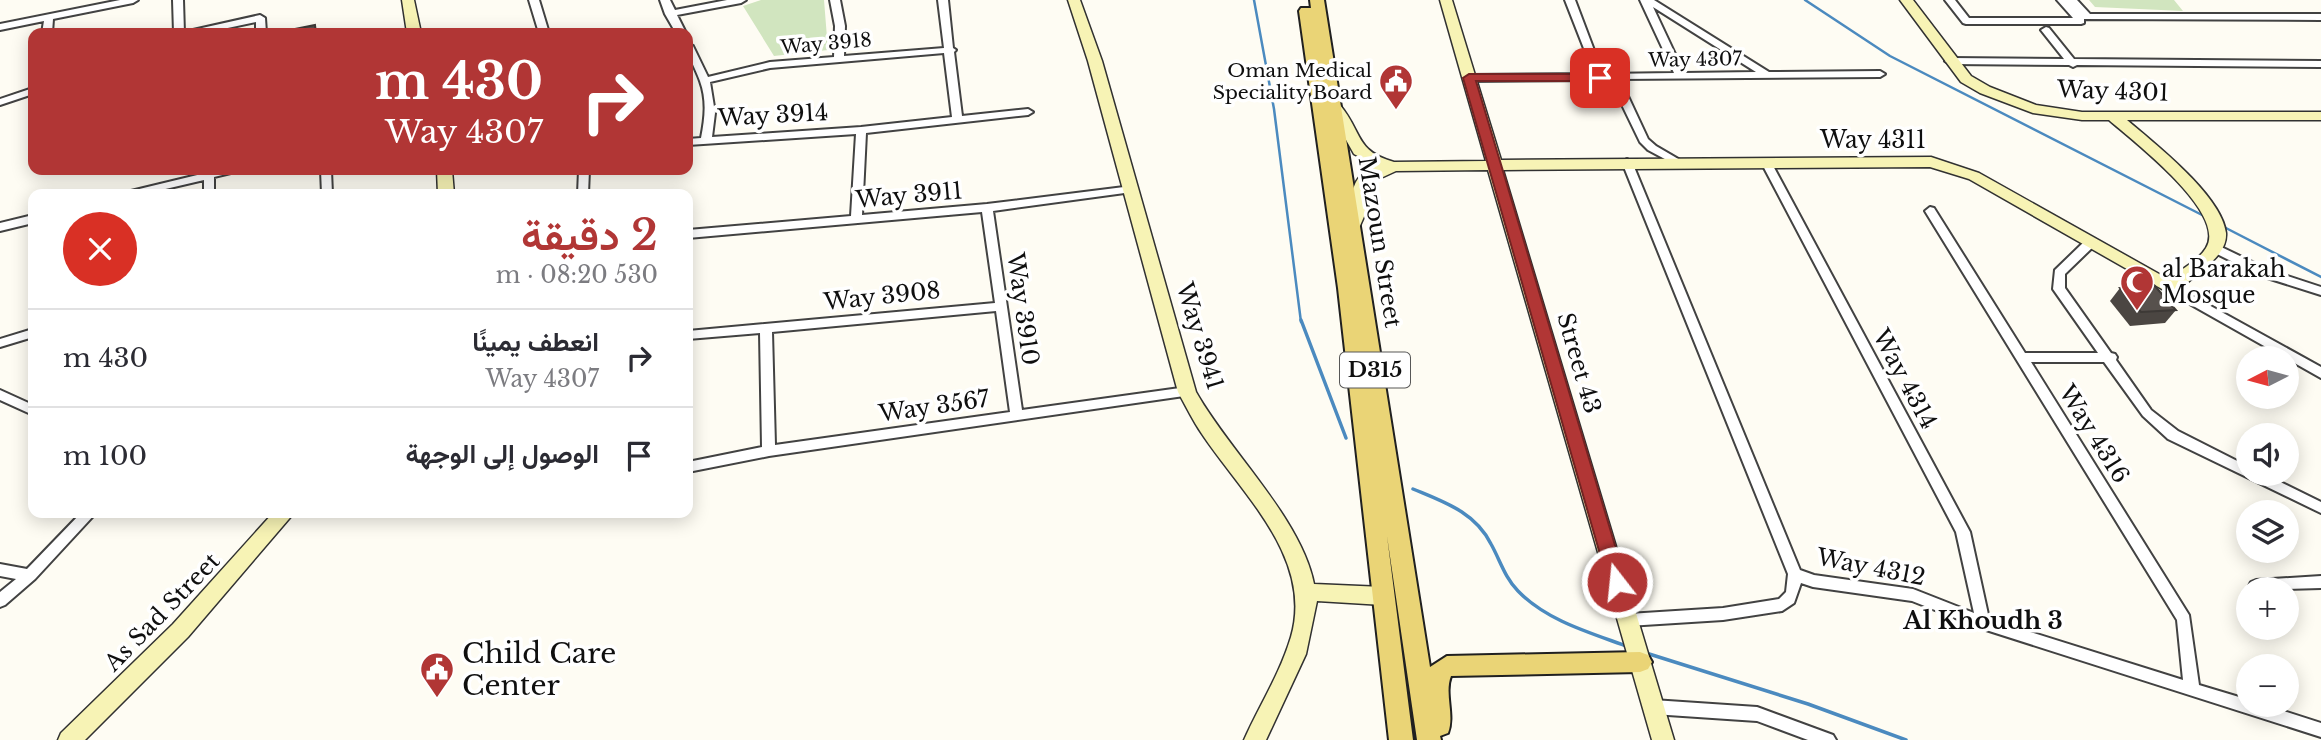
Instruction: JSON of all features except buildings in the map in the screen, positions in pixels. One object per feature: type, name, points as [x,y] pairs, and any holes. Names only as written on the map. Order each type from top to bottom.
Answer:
[{"type":"main road","name":"Mazoun Street","points":[[1304,0],[1347,288],[1401,740]]},
{"type":"main road","name":"Mazoun Street","points":[[1317,0],[1353,223],[1429,740]]},
{"type":"main road","points":[[1441,740],[1436,690],[1439,672],[1447,666],[1640,662]]},
{"type":"street","points":[[0,27],[133,0]]},
{"type":"street","points":[[178,0],[178,28]]},
{"type":"street","points":[[408,0],[413,28]]},
{"type":"street","points":[[534,0],[542,28]]},
{"type":"street","points":[[665,0],[678,28]]},
{"type":"street","points":[[670,14],[741,0]]},
{"type":"street","points":[[835,0],[840,26],[839,59]]},
{"type":"street","points":[[943,0],[951,50],[957,120]]},
{"type":"street","name":"Way 3941","points":[[1074,0],[1096,61],[1187,392],[1206,426],[1269,510],[1302,574],[1306,592],[1303,625],[1291,665],[1255,740]]},
{"type":"street","name":"Street 43","points":[[1446,0],[1663,740]]},
{"type":"street","points":[[1570,0],[1600,78]]},
{"type":"street","points":[[1646,0],[1767,76]]},
{"type":"street","points":[[1646,0],[1681,77]]},
{"type":"street","name":"Way 4301","points":[[1906,0],[1966,79],[2010,101],[2055,113],[2113,116],[2321,116]]},
{"type":"street","points":[[1950,0],[1966,21],[2081,21],[2062,0]]},
{"type":"street","points":[[2072,0],[2087,17],[2321,17]]},
{"type":"street","points":[[48,28],[49,17]]},
{"type":"street","points":[[215,28],[260,18],[261,28]]},
{"type":"street","points":[[2046,30],[2073,64]]},
{"type":"street","name":"Way 3918","points":[[706,80],[770,65],[951,50]]},
{"type":"street","points":[[693,55],[706,80],[712,101],[706,140]]},
{"type":"street","points":[[1950,61],[2321,64]]},
{"type":"street","name":"Way 4307","points":[[1469,78],[1880,74]]},
{"type":"street","points":[[1614,78],[1644,140],[1676,162]]},
{"type":"street","points":[[0,102],[28,93]]},
{"type":"street","points":[[1335,107],[1344,119],[1358,153],[1373,161],[1396,166]]},
{"type":"street","name":"Way 3914","points":[[693,141],[861,130],[1028,112]]},
{"type":"street","points":[[2113,116],[2188,183],[2216,222],[2219,233],[2215,248],[2169,287]]},
{"type":"street","name":"Way 3914","points":[[856,220],[861,130]]},
{"type":"street","name":"Way 4311","points":[[1396,166],[1628,162],[1942,164],[1974,176],[2321,373]]},
{"type":"street","name":"Way 4312","points":[[1628,162],[1795,574],[1813,581],[1913,595],[1983,623],[2321,730]]},
{"type":"street","name":"Way 4314","points":[[1766,162],[1963,532],[1983,623]]},
{"type":"street","points":[[1353,223],[1359,209],[1359,186],[1362,180],[1375,172],[1396,166]]},
{"type":"street","points":[[152,189],[209,175],[209,189]]},
{"type":"street","name":"Way 3911","points":[[693,234],[987,208],[1132,189]]},
{"type":"street","name":"Way 3910","points":[[987,208],[1017,416]]},
{"type":"street","name":"Way 4316","points":[[1930,212],[2184,619],[2192,689]]},
{"type":"street","points":[[0,227],[28,220]]},
{"type":"street","points":[[2090,243],[2059,273],[2059,289],[2111,357],[2147,413],[2173,435],[2236,467]]},
{"type":"street","points":[[2215,248],[2266,273],[2321,291]]},
{"type":"street","name":"Way 3908","points":[[693,335],[1002,306]]},
{"type":"street","points":[[766,329],[769,451]]},
{"type":"street","points":[[0,343],[28,335]]},
{"type":"street","points":[[2021,358],[2111,357]]},
{"type":"street","name":"Way 3567","points":[[693,466],[769,451],[1187,392]]},
{"type":"street","points":[[0,395],[28,408]]},
{"type":"street","points":[[2275,486],[2321,508]]},
{"type":"street","points":[[0,601],[30,576],[84,518]]},
{"type":"street","name":"As Sad Street","points":[[69,740],[107,705],[231,575],[280,518]]},
{"type":"street","points":[[0,570],[30,576]]},
{"type":"street","points":[[1628,620],[1723,614],[1782,605],[1793,592],[1795,574]]},
{"type":"street","points":[[2299,583],[2321,582]]},
{"type":"street","points":[[1306,592],[1383,596]]},
{"type":"street","points":[[1653,707],[1757,715],[1828,740]]},
{"type":"green space","points":[[761,0],[824,0],[828,50],[774,56],[743,6]]},
{"type":"green space","points":[[2089,0],[2174,0],[2183,11],[2095,7]]},
{"type":"waterway","points":[[1254,0],[1274,109],[1301,322]]},
{"type":"waterway","points":[[1805,0],[1890,56],[2206,217]]},
{"type":"waterway","points":[[2222,226],[2321,277]]},
{"type":"waterway","points":[[1301,320],[1346,438]]},
{"type":"waterway","points":[[1413,489],[1458,509],[1476,524],[1518,591],[1542,610],[1570,625],[1629,647]]},
{"type":"waterway","points":[[1646,653],[1808,704],[1906,740]]},
{"type":"place","name":"Oman Medical Speciality Board","points":[[1396,111]]},
{"type":"place","name":"al Barakah Mosque","points":[[2137,312]]},
{"type":"place","name":"Child Care Center","points":[[437,699]]},
{"type":"district","name":"Al Khoudh 3","points":[[1983,621]]},
{"type":"route","points":[[1600,78],[1469,78],[1617,582]]}]
